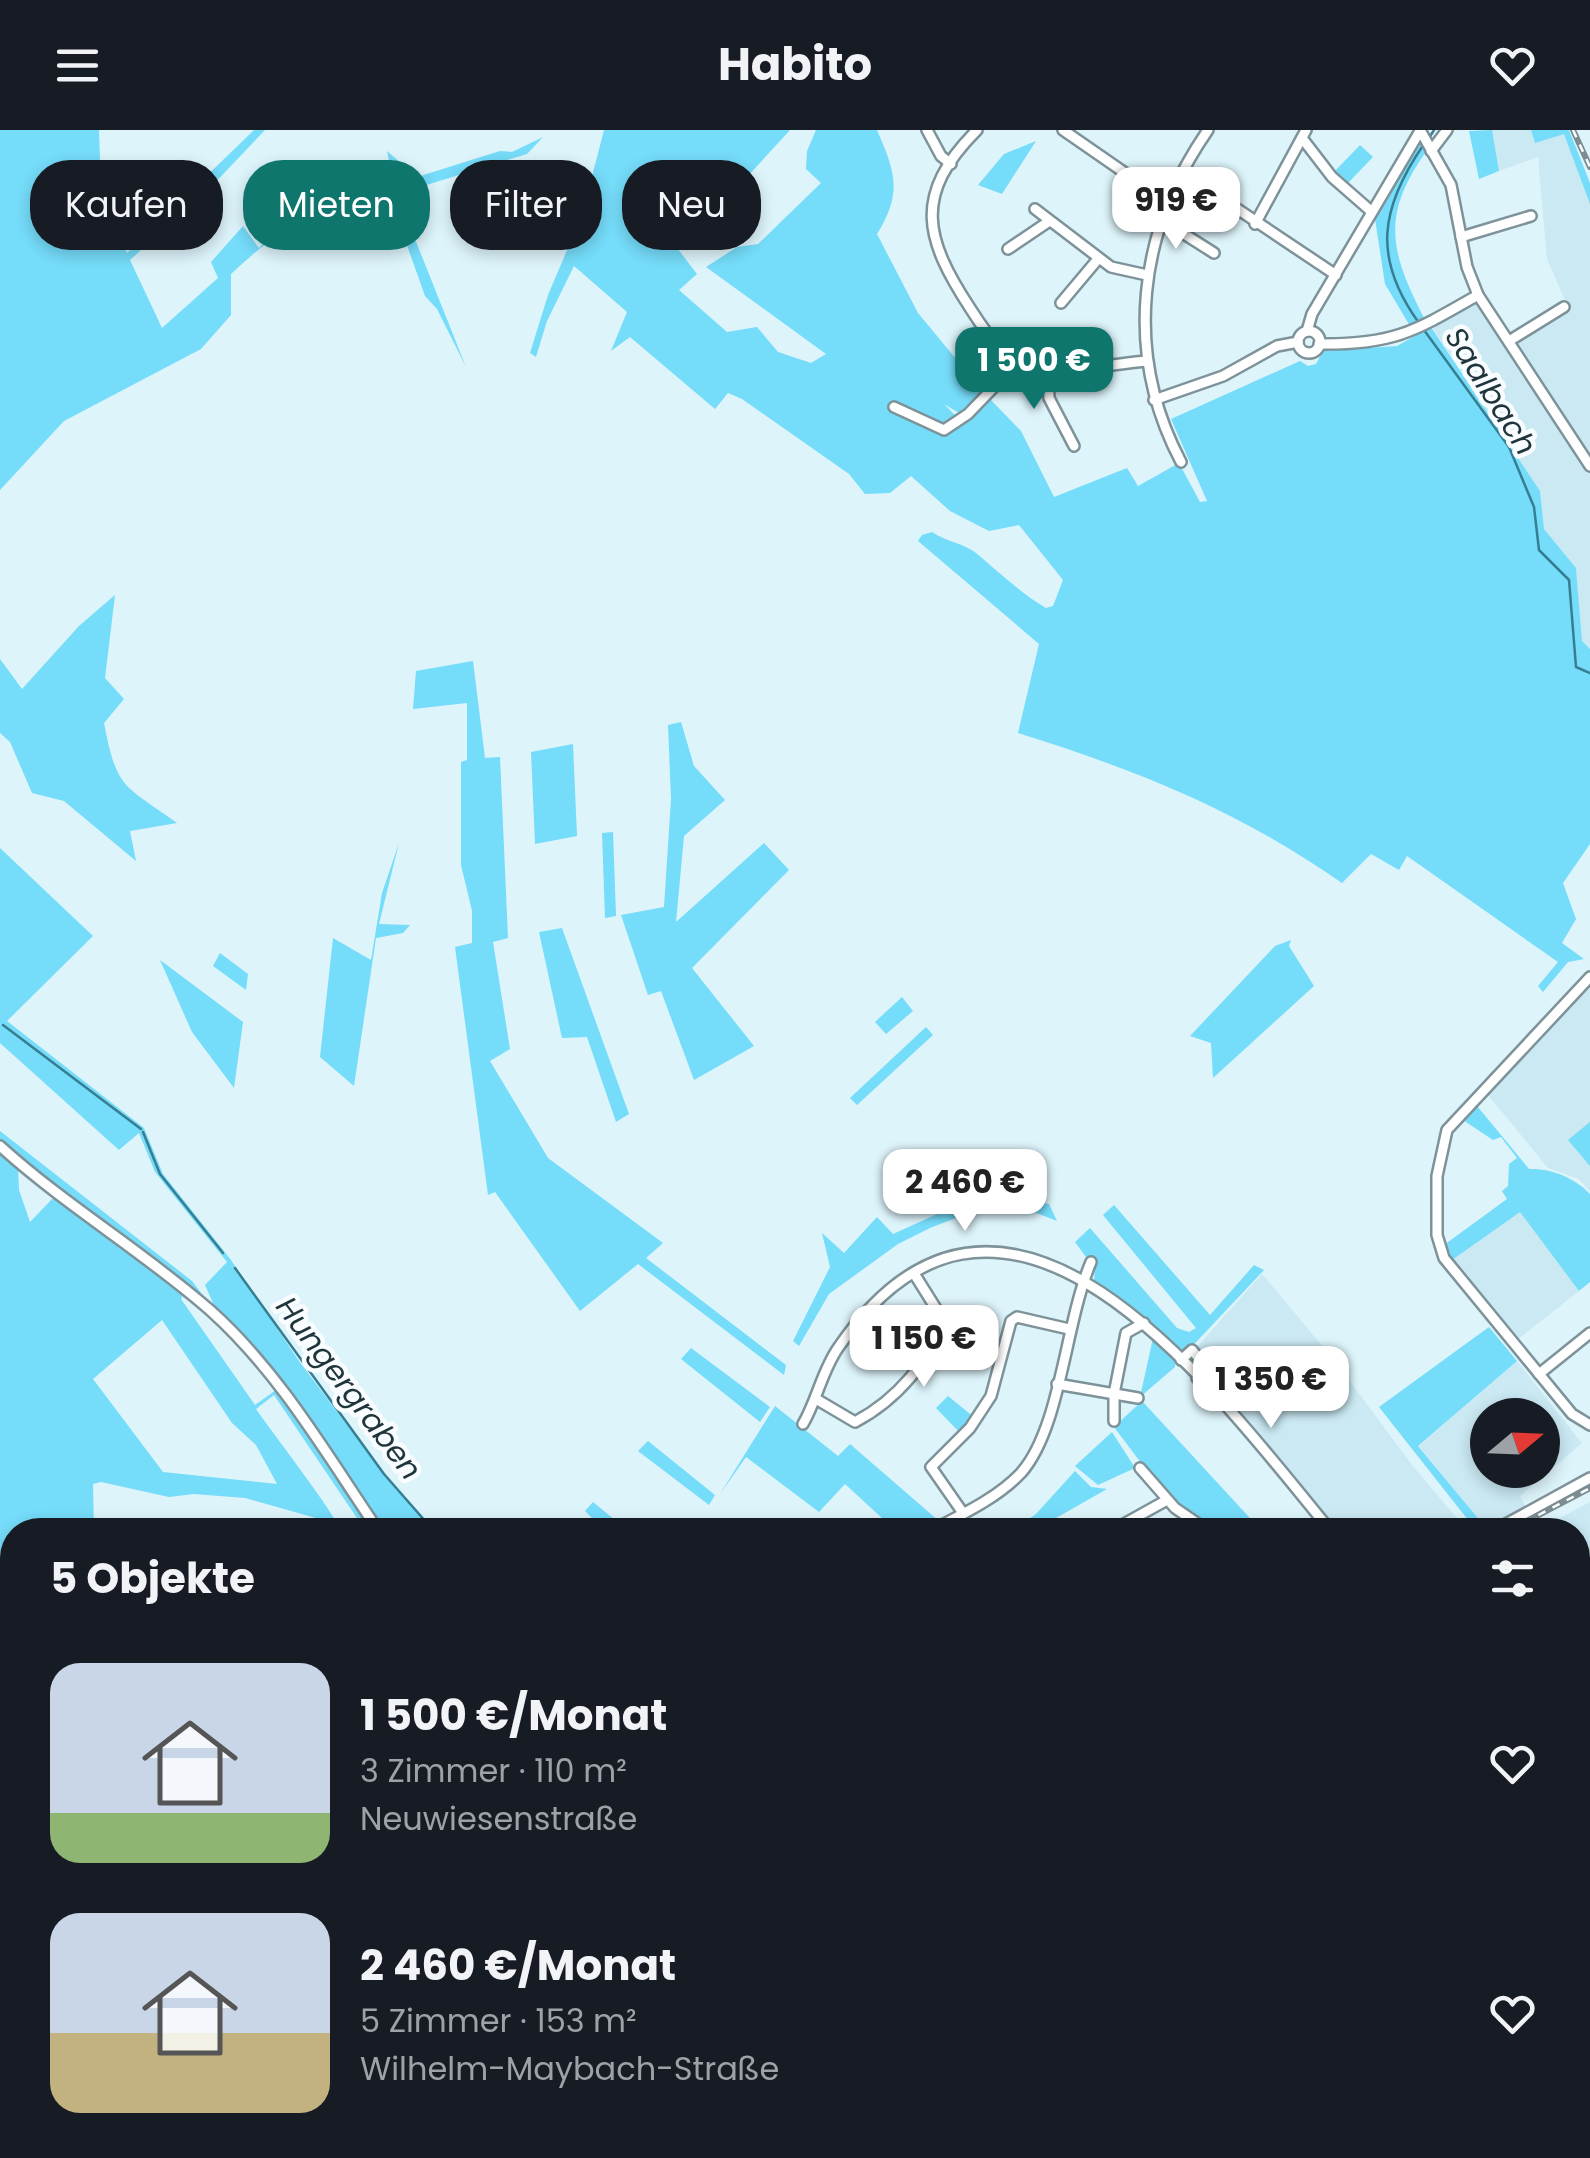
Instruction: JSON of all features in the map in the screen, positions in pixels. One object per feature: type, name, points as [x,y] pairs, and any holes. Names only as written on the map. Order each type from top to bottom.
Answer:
[{"type":"street","points":[[927,130],[941,156],[951,164]]},
{"type":"street","points":[[978,130],[951,164],[930,214],[933,242],[986,332],[996,345],[1020,360],[1048,369],[1146,361]]},
{"type":"street","points":[[1062,130],[1167,202]]},
{"type":"street","points":[[1181,462],[1154,400],[1146,361],[1147,275],[1160,218],[1208,130]]},
{"type":"street","points":[[1430,149],[1447,130]]},
{"type":"street","points":[[1421,132],[1451,185],[1478,295],[1590,466]]},
{"type":"street","points":[[1154,400],[1223,376],[1277,346],[1298,342],[1308,331],[1312,314],[1421,132]]},
{"type":"street","points":[[1255,224],[1304,134],[1332,177],[1372,212]]},
{"type":"street","points":[[1182,172],[1336,275]]},
{"type":"street","points":[[1035,209],[1098,258],[1126,272],[1147,275]]},
{"type":"street","points":[[1461,237],[1531,216]]},
{"type":"street","points":[[1160,218],[1214,253]]},
{"type":"street","points":[[1008,249],[1048,222]]},
{"type":"street","points":[[1061,303],[1098,258]]},
{"type":"street","points":[[1298,342],[1308,352],[1320,344],[1371,344],[1418,330],[1478,295]]},
{"type":"street","points":[[1509,341],[1564,308]]},
{"type":"street","points":[[1308,331],[1316,334],[1320,344]]},
{"type":"street","points":[[894,407],[944,430],[968,414],[1020,360]]},
{"type":"street","points":[[1048,369],[1050,398],[1074,446]]},
{"type":"street","points":[[1589,1424],[1572,1414],[1444,1258],[1437,1235],[1437,1165],[1453,1124],[1546,1029],[1590,976]]},
{"type":"street","points":[[0,1146],[232,1331],[281,1389],[370,1518]]},
{"type":"street","points":[[803,1424],[844,1340],[882,1298],[915,1275],[962,1254],[1004,1250],[1032,1255],[1083,1282],[1144,1323],[1198,1378],[1319,1518]]},
{"type":"street","points":[[955,1518],[1008,1485],[1028,1463],[1044,1436],[1069,1329],[1092,1262]]},
{"type":"street","points":[[816,1399],[856,1422],[892,1395],[920,1366],[940,1315],[915,1275]]},
{"type":"street","points":[[963,1514],[931,1467],[970,1428],[991,1396],[1011,1321],[1016,1318],[1069,1329]]},
{"type":"street","points":[[1114,1420],[1114,1394],[1126,1333],[1144,1323]]},
{"type":"street","points":[[1540,1374],[1590,1333]]},
{"type":"street","points":[[1056,1384],[1138,1398]]},
{"type":"street","points":[[1140,1468],[1168,1500],[1191,1518]]},
{"type":"street","points":[[1517,1518],[1590,1478]]},
{"type":"street","points":[[1135,1518],[1168,1500]]},
{"type":"shaded area","points":[[0,130],[99,130],[100,160],[30,160],[30,250],[127,253],[141,250],[130,260],[162,328],[218,278],[211,262],[243,226],[243,250],[258,250],[231,274],[231,315],[201,349],[64,421],[0,490]]},
{"type":"shaded area","points":[[254,130],[265,130],[223,174],[223,160]]},
{"type":"shaded area","points":[[604,130],[790,130],[761,162],[622,160],[622,250],[679,250],[697,274],[679,290],[727,332],[757,327],[778,352],[811,363],[826,354],[706,267],[732,250],[761,250],[761,241],[821,183],[806,169],[807,151],[816,130],[877,130],[894,182],[891,206],[877,234],[918,313],[985,394],[964,416],[944,404],[958,418],[948,433],[988,397],[1021,431],[1054,497],[1127,468],[1138,486],[1179,463],[1200,502],[1207,501],[1171,419],[1300,361],[1308,366],[1316,364],[1323,351],[1397,346],[1431,327],[1540,491],[1544,529],[1576,568],[1582,641],[1590,649],[1590,844],[1563,883],[1576,919],[1562,943],[1584,959],[1568,962],[1543,992],[1538,986],[1558,962],[1407,856],[1399,870],[1371,854],[1342,883],[1265,834],[1186,795],[1018,733],[1039,644],[918,541],[932,532],[966,547],[1036,602],[1046,608],[1053,606],[1063,580],[1019,525],[989,531],[950,511],[911,476],[890,493],[865,494],[849,474],[742,399],[728,393],[715,409],[630,337],[611,351],[627,312],[574,266],[547,321],[536,357],[530,353],[567,250],[602,250],[602,160],[596,160]]},
{"type":"shaded area","points":[[1492,130],[1531,130],[1535,143],[1564,133],[1590,204],[1590,649],[1582,641],[1576,568],[1544,529],[1540,492],[1432,327],[1475,303],[1507,347],[1568,307],[1547,259],[1538,157],[1499,171]]},
{"type":"shaded area","points":[[1492,130],[1499,171],[1479,179],[1469,131]]},
{"type":"shaded area","points":[[1531,130],[1569,130],[1590,183],[1590,204],[1564,134],[1535,143]]},
{"type":"shaded area","points":[[543,137],[527,154],[508,160],[471,160],[500,151],[512,152]]},
{"type":"shaded area","points":[[1421,138],[1428,149],[1403,193],[1395,232],[1403,272],[1424,318],[1410,326],[1385,284],[1375,219]]},
{"type":"shaded area","points":[[1036,141],[1002,194],[978,185],[1004,154]]},
{"type":"shaded area","points":[[1360,145],[1373,157],[1348,183],[1335,171]]},
{"type":"shaded area","points":[[450,167],[450,178],[430,184],[430,173]]},
{"type":"shaded area","points":[[409,250],[419,250],[466,367],[437,309],[425,296]]},
{"type":"shaded area","points":[[115,595],[105,678],[124,699],[104,723],[113,761],[125,784],[177,823],[130,831],[136,861],[64,801],[32,793],[10,742],[0,733],[0,659],[22,689],[79,626]]},
{"type":"shaded area","points":[[473,661],[485,758],[500,757],[508,938],[493,942],[510,1049],[490,1061],[548,1158],[663,1243],[646,1258],[786,1365],[784,1375],[638,1264],[580,1311],[495,1192],[488,1195],[455,947],[472,943],[472,911],[461,865],[461,762],[467,760],[467,703],[413,709],[416,671]]},
{"type":"shaded area","points":[[681,722],[694,766],[725,800],[684,836],[676,922],[764,843],[789,870],[692,968],[754,1046],[694,1080],[661,991],[648,995],[621,915],[664,907],[671,799],[668,725]]},
{"type":"shaded area","points":[[573,744],[577,836],[535,844],[531,752]]},
{"type":"shaded area","points":[[613,832],[616,916],[605,918],[602,833]]},
{"type":"shaded area","points":[[399,843],[379,924],[410,925],[403,933],[376,938],[354,1086],[320,1057],[333,938],[371,960],[382,893]]},
{"type":"shaded area","points":[[0,848],[93,936],[7,1021],[144,1128],[163,1174],[231,1260],[299,1361],[384,1474],[422,1518],[375,1518],[319,1438],[217,1312],[205,1285],[227,1262],[155,1172],[139,1133],[119,1150],[0,1043]]},
{"type":"shaded area","points":[[562,928],[629,1114],[616,1122],[587,1037],[562,1038],[539,932]]},
{"type":"shaded area","points":[[1291,940],[1289,946],[1314,986],[1213,1078],[1211,1043],[1190,1036],[1275,946]]},
{"type":"shaded area","points":[[220,953],[248,974],[246,990],[213,966]]},
{"type":"shaded area","points":[[160,960],[243,1022],[234,1088],[192,1032]]},
{"type":"shaded area","points":[[1590,987],[1590,1191],[1579,1179],[1548,1168],[1488,1095]]},
{"type":"shaded area","points":[[902,997],[913,1011],[886,1034],[875,1022]]},
{"type":"shaded area","points":[[926,1027],[933,1035],[857,1105],[850,1098]]},
{"type":"shaded area","points":[[1477,1106],[1529,1169],[1562,1175],[1590,1194],[1590,1282],[1579,1291],[1520,1212],[1452,1260],[1444,1245],[1507,1199],[1502,1191],[1508,1186],[1509,1164],[1517,1158],[1501,1137],[1493,1140],[1463,1120]]},
{"type":"shaded area","points":[[1590,1122],[1590,1166],[1568,1140]]},
{"type":"shaded area","points":[[0,1131],[192,1281],[211,1306],[0,1141]]},
{"type":"shaded area","points":[[0,1152],[18,1167],[19,1190],[30,1222],[54,1197],[184,1293],[181,1299],[255,1405],[276,1390],[366,1518],[357,1518],[274,1395],[256,1409],[334,1518],[316,1518],[245,1498],[194,1494],[169,1497],[101,1482],[93,1484],[94,1518],[0,1518]],"holes":[[[162,1320],[232,1423],[256,1445],[277,1484],[163,1472],[93,1379]]]},
{"type":"shaded area","points":[[1004,1197],[1049,1204],[1057,1221],[1026,1209],[982,1208],[930,1228],[898,1244],[829,1294],[799,1346],[793,1341],[830,1267],[822,1233],[844,1253],[877,1217],[893,1234],[955,1206]]},
{"type":"shaded area","points":[[1114,1205],[1210,1315],[1254,1265],[1264,1270],[1183,1356],[1144,1319],[1094,1284],[1095,1258],[1086,1257],[1075,1242],[1090,1228],[1177,1328],[1189,1332],[1196,1328],[1103,1215]]},
{"type":"shaded area","points":[[1520,1211],[1579,1291],[1517,1340],[1452,1260]]},
{"type":"shaded area","points":[[1262,1274],[1457,1518],[1328,1518],[1206,1379],[1206,1363],[1195,1349]]},
{"type":"shaded area","points":[[1489,1327],[1517,1361],[1418,1446],[1478,1518],[1467,1518],[1379,1407]]},
{"type":"shaded area","points":[[1153,1338],[1175,1362],[1175,1367],[1140,1397]]},
{"type":"shaded area","points":[[691,1348],[770,1407],[760,1422],[681,1359]]},
{"type":"shaded area","points":[[1517,1361],[1546,1398],[1474,1398]]},
{"type":"shaded area","points":[[948,1396],[975,1418],[961,1434],[936,1408]]},
{"type":"shaded area","points":[[1142,1401],[1250,1518],[1190,1518],[1175,1508],[1114,1427]]},
{"type":"shaded area","points":[[1470,1402],[1470,1488],[1529,1488],[1520,1496],[1525,1506],[1505,1518],[1478,1518],[1419,1446]]},
{"type":"shaded area","points":[[775,1406],[838,1456],[850,1444],[935,1518],[882,1518],[845,1484],[819,1512],[746,1457],[720,1494]]},
{"type":"shaded area","points":[[1560,1415],[1582,1443],[1560,1462]]},
{"type":"shaded area","points":[[1112,1432],[1135,1468],[1098,1485],[1075,1466]]},
{"type":"shaded area","points":[[648,1441],[715,1495],[709,1505],[638,1451]]},
{"type":"shaded area","points":[[1075,1471],[1091,1487],[1107,1489],[1056,1518],[1030,1518]]},
{"type":"shaded area","points":[[593,1502],[612,1518],[592,1518],[585,1511]]},
{"type":"shaded area","points":[[1590,1502],[1590,1518],[1560,1518]]},
{"type":"waterway","name":"Saalbach","points":[[1429,138],[1434,130]]},
{"type":"waterway","name":"Saalbach","points":[[1419,323],[1394,277],[1387,233],[1398,190],[1424,144]]},
{"type":"waterway","name":"Saalbach","points":[[1424,330],[1509,447],[1534,507],[1539,550],[1569,580],[1576,667],[1590,673]]},
{"type":"waterway","name":"Hungergraben","points":[[3,1025],[141,1129]]},
{"type":"waterway","name":"Hungergraben","points":[[143,1132],[160,1174],[223,1253]]},
{"type":"waterway","name":"Hungergraben","points":[[235,1268],[384,1474],[422,1518]]},
{"type":"railway","points":[[1573,130],[1590,167]]},
{"type":"railway","points":[[1533,1518],[1590,1488]]}]
